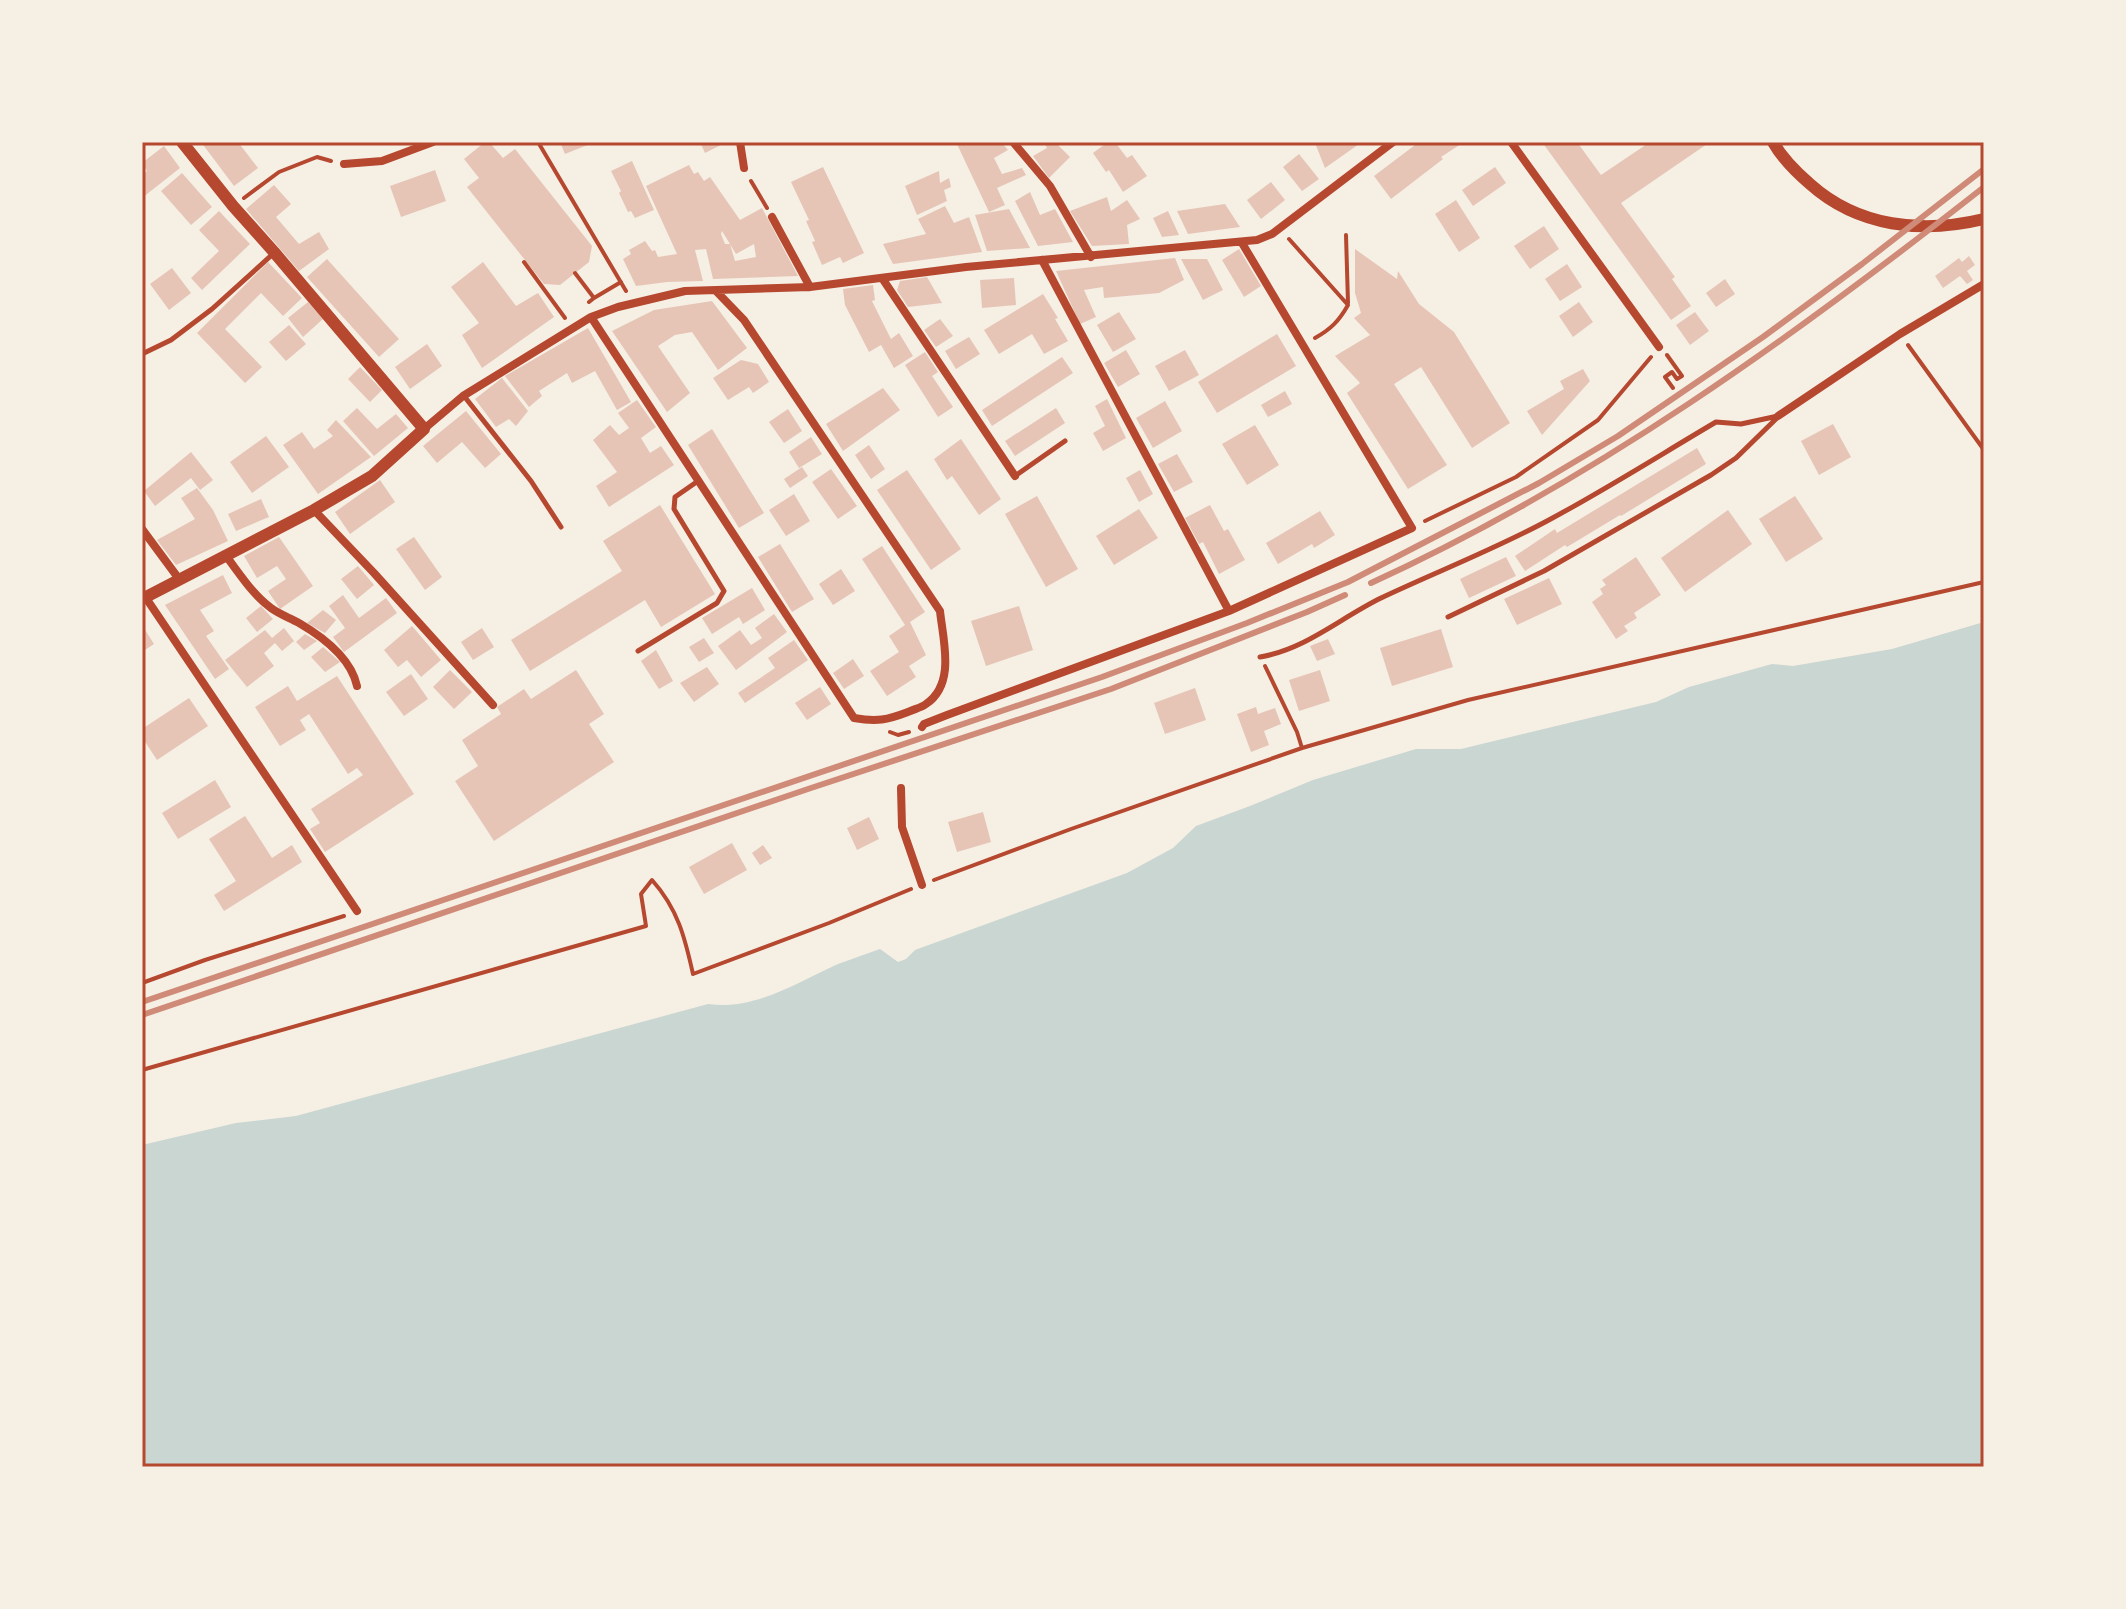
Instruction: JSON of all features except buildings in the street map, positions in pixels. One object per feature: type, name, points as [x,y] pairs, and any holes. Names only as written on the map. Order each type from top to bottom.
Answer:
[{"type":"street","points":[[182,142],[424,429]]},
{"type":"street","points":[[344,164],[382,161],[433,142]]},
{"type":"street","points":[[740,142],[744,168]]},
{"type":"street","points":[[1013,142],[1050,186],[1091,257]]},
{"type":"street","points":[[357,911],[144,598],[314,510],[372,476],[463,396],[589,318],[633,303],[685,291],[810,287],[1042,260],[1242,243],[1272,234],[1393,142]]},
{"type":"street","points":[[1511,142],[1659,347]]},
{"type":"street","points":[[1773,142],[1796,172],[1824,196],[1850,211],[1905,226],[1957,226],[1984,219]]},
{"type":"street","points":[[772,217],[810,287]]},
{"type":"street","points":[[922,727],[935,719],[1229,611],[1412,528],[1242,243]]},
{"type":"street","points":[[1042,260],[1229,611]]},
{"type":"street","points":[[882,278],[1015,476]]},
{"type":"street","points":[[1778,416],[1900,334],[1984,284]]},
{"type":"street","points":[[589,318],[854,718],[873,722],[925,705],[935,695],[946,666],[940,611],[744,320],[716,291]]},
{"type":"street","points":[[314,510],[493,705]]},
{"type":"street","points":[[142,529],[179,579]]},
{"type":"street","points":[[226,556],[256,595],[272,609],[299,623],[338,653],[354,672],[357,686]]},
{"type":"street","points":[[901,788],[902,827],[922,885]]},
{"type":"lane","points":[[142,354],[171,340],[212,309],[274,252]]},
{"type":"lane","points":[[463,396],[531,481],[561,527]]},
{"type":"lane","points":[[1448,617],[1544,571],[1711,475],[1736,458],[1778,416]]},
{"type":"lane","points":[[1260,657],[1279,654],[1378,600],[1549,520],[1716,422],[1741,424],[1778,416]]},
{"type":"lane","points":[[1015,476],[1065,441]]},
{"type":"lane","points":[[638,651],[717,603],[724,591],[674,509],[675,497],[698,481]]},
{"type":"path","points":[[538,142],[633,303]]},
{"type":"path","points":[[233,206],[279,172],[317,157],[344,164]]},
{"type":"path","points":[[744,168],[772,217]]},
{"type":"path","points":[[1285,235],[1348,305]]},
{"type":"path","points":[[1303,346],[1331,328],[1348,305],[1346,235]]},
{"type":"path","points":[[524,262],[564,319],[621,282]]},
{"type":"path","points":[[575,273],[594,298]]},
{"type":"path","points":[[581,310],[589,318]]},
{"type":"path","points":[[1900,334],[1984,450]]},
{"type":"path","points":[[1412,528],[1516,477],[1598,420],[1659,347]]},
{"type":"path","points":[[1672,361],[1682,376],[1677,379],[1672,372],[1665,377],[1673,388]]},
{"type":"path","points":[[142,1070],[646,926],[641,894],[652,880],[664,894],[683,930],[693,974],[1085,824],[1302,748],[1468,700],[1984,582]]},
{"type":"path","points":[[1260,657],[1302,748]]},
{"type":"path","points":[[142,983],[357,911]]},
{"type":"shaded area","points":[[1984,622],[1984,1467],[142,1467],[142,1145],[236,1123],[296,1116],[708,1004],[725,1005],[759,999],[880,949],[898,962],[915,950],[1127,873],[1173,848],[1196,826],[1313,780],[1416,749],[1461,749],[1656,702],[1689,687],[1772,664],[1793,666],[1892,649]]},
{"type":"railway","points":[[142,1002],[1102,677],[1348,582],[1539,483],[1618,436],[1763,337],[1984,169]]},
{"type":"railway","points":[[1371,583],[1453,543],[1612,453],[1764,352],[1984,187]]},
{"type":"railway","points":[[142,1015],[1111,689],[1345,595]]}]
